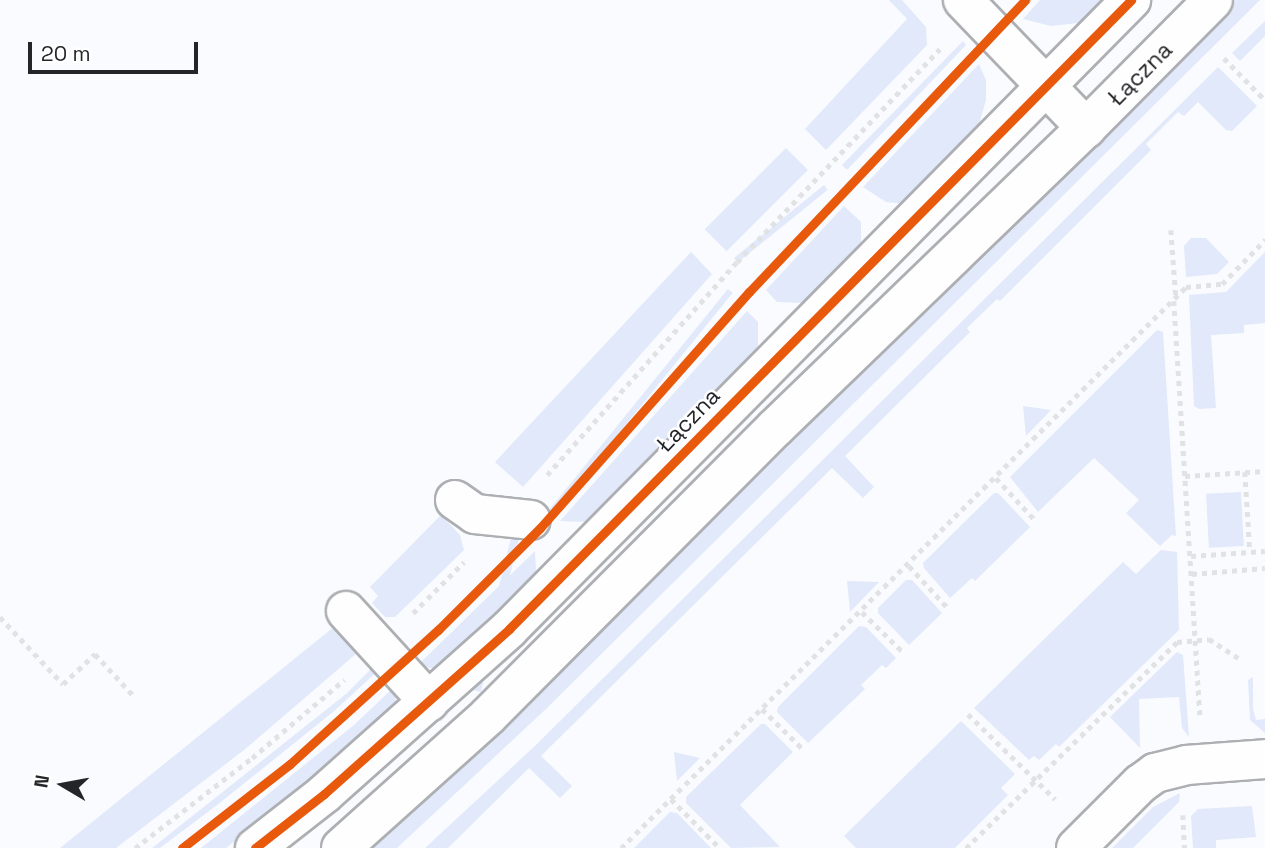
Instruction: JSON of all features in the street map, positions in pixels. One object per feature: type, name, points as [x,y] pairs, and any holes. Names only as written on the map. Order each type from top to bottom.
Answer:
[{"type":"street","points":[[963,0],[1086,128]]},
{"type":"street","name":"Łączna","points":[[255,848],[324,794],[509,629],[1131,0]]},
{"type":"street","name":"Łączna","points":[[341,848],[488,716],[775,428],[1086,128],[1213,0]]},
{"type":"street","points":[[455,500],[475,514],[535,502]]},
{"type":"street","points":[[346,611],[429,702]]},
{"type":"street","points":[[1076,848],[1156,773],[1186,765],[1265,759]]},
{"type":"path","points":[[535,502],[746,253],[942,45]]},
{"type":"path","points":[[1219,53],[1265,100]]},
{"type":"path","points":[[1171,230],[1201,721]]},
{"type":"path","points":[[621,848],[909,566],[1186,287],[1222,284],[1265,240]]},
{"type":"path","points":[[1185,476],[1265,471]]},
{"type":"path","points":[[1245,472],[1250,552]]},
{"type":"path","points":[[996,478],[1036,521]]},
{"type":"path","points":[[1191,556],[1265,551]]},
{"type":"path","points":[[412,614],[470,557]]},
{"type":"path","points":[[909,566],[948,608]]},
{"type":"path","points":[[1192,574],[1265,568]]},
{"type":"path","points":[[862,612],[903,652]]},
{"type":"path","points":[[0,617],[63,684],[94,654],[133,695]]},
{"type":"path","points":[[966,848],[1177,642],[1209,639],[1238,657]]},
{"type":"path","points":[[135,848],[252,758],[352,672]]},
{"type":"path","points":[[762,709],[803,749]]},
{"type":"path","points":[[968,714],[1041,784]]},
{"type":"path","points":[[671,799],[719,848]]},
{"type":"path","points":[[1182,810],[1185,848]]},
{"type":"shaded area","points":[[889,0],[902,0],[926,27],[927,45],[826,150],[805,129],[907,19]]},
{"type":"shaded area","points":[[1040,0],[1111,0],[1078,23],[1051,26],[1023,19]]},
{"type":"shaded area","points":[[1236,0],[1260,0],[546,709],[397,848],[368,848],[513,719]]},
{"type":"shaded area","points":[[1265,21],[1265,36],[1240,61],[1232,53]]},
{"type":"shaded area","points":[[963,41],[966,45],[847,170],[842,165]]},
{"type":"shaded area","points":[[979,64],[986,80],[986,100],[978,128],[905,204],[886,202],[863,187]]},
{"type":"shaded area","points":[[1218,67],[1257,106],[1232,131],[1226,130],[1198,102],[1184,116],[1178,112],[1146,144],[1151,150],[1000,301],[997,299],[967,328],[970,332],[845,456],[874,487],[863,498],[832,468],[541,756],[572,786],[560,798],[529,768],[448,848],[425,848],[536,745]]},
{"type":"shaded area","points":[[786,148],[808,170],[727,251],[705,229]]},
{"type":"shaded area","points":[[824,185],[828,190],[738,263],[734,258]]},
{"type":"shaded area","points":[[844,206],[861,222],[861,248],[807,303],[777,302],[766,290]]},
{"type":"shaded area","points":[[1191,238],[1206,238],[1229,262],[1217,274],[1186,277],[1184,246]]},
{"type":"shaded area","points":[[691,252],[712,274],[523,487],[495,462]]},
{"type":"shaded area","points":[[1265,252],[1265,323],[1244,325],[1244,333],[1211,335],[1216,408],[1199,409],[1194,406],[1189,295],[1226,292]]},
{"type":"shaded area","points":[[728,289],[733,293],[554,513],[549,510]]},
{"type":"shaded area","points":[[747,311],[758,322],[758,350],[586,522],[560,521]]},
{"type":"shaded area","points":[[1157,330],[1163,332],[1176,536],[1172,535],[1160,546],[1126,513],[1139,500],[1094,458],[1038,512],[1010,477]]},
{"type":"shaded area","points":[[1023,406],[1051,410],[1026,436]]},
{"type":"shaded area","points":[[1241,492],[1244,546],[1209,548],[1206,494]]},
{"type":"shaded area","points":[[994,493],[998,493],[1030,527],[975,581],[972,578],[950,598],[924,568],[923,563]]},
{"type":"shaded area","points":[[441,515],[460,535],[464,550],[395,617],[385,617],[372,603],[378,596],[370,587]]},
{"type":"shaded area","points":[[513,530],[521,532],[481,692],[473,690]]},
{"type":"shaded area","points":[[1161,550],[1177,552],[1179,630],[1059,747],[1056,744],[1039,760],[1034,756],[1029,760],[974,708],[1123,562],[1136,574]]},
{"type":"shaded area","points":[[535,551],[536,573],[437,669],[417,666]]},
{"type":"shaded area","points":[[906,580],[912,580],[942,613],[909,645],[878,613],[878,608]]},
{"type":"shaded area","points":[[847,581],[879,582],[850,612]]},
{"type":"shaded area","points":[[340,622],[364,647],[244,750],[116,848],[60,848]]},
{"type":"shaded area","points":[[859,626],[866,627],[896,658],[886,668],[882,665],[861,685],[865,689],[808,743],[777,712],[778,707]]},
{"type":"shaded area","points":[[1177,652],[1183,655],[1189,737],[1182,728],[1179,697],[1139,699],[1140,748],[1110,717]]},
{"type":"shaded area","points":[[377,663],[381,668],[333,712],[160,848],[152,848],[346,694]]},
{"type":"shaded area","points":[[1253,677],[1253,709],[1256,720],[1265,719],[1265,733],[1250,720],[1248,680]]},
{"type":"shaded area","points":[[395,686],[396,707],[296,793],[226,848],[201,848],[354,725]]},
{"type":"shaded area","points":[[961,721],[1015,774],[1001,788],[1008,795],[955,848],[856,848],[844,836]]},
{"type":"shaded area","points":[[761,724],[765,724],[793,752],[740,805],[780,847],[731,848],[686,803],[686,797]]},
{"type":"shaded area","points":[[674,752],[700,758],[677,781]]},
{"type":"shaded area","points":[[1180,793],[1179,802],[1133,848],[1112,848],[1153,807]]},
{"type":"shaded area","points":[[1252,806],[1256,837],[1216,840],[1216,848],[1193,848],[1191,816],[1198,809]]},
{"type":"shaded area","points":[[670,812],[677,813],[711,848],[634,848]]},
{"type":"cycle path","points":[[182,848],[290,764],[438,630],[540,528],[749,292],[1025,0]]},
{"type":"cycle path","points":[[255,848],[324,794],[509,629],[1131,0]]}]
